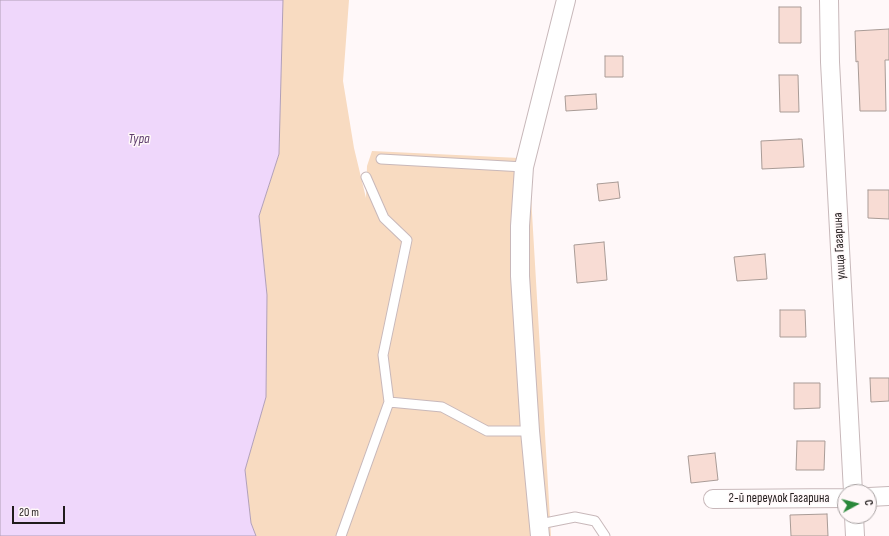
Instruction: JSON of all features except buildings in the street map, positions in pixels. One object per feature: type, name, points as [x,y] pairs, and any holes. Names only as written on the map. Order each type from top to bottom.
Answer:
[{"type":"street","points":[[540,530],[530,431],[520,276],[520,226],[524,167],[566,0]]},
{"type":"street","name":"улица Гагарина","points":[[829,0],[830,62],[853,484]]},
{"type":"street","points":[[877,497],[889,496]]},
{"type":"street","name":"2-й переулок Гагарина","points":[[713,499],[837,498]]},
{"type":"street","points":[[854,524],[855,536]]},
{"type":"lane","points":[[381,159],[524,167]]},
{"type":"lane","points":[[341,536],[389,402],[383,355],[407,240],[384,218],[366,177]]},
{"type":"lane","points":[[389,402],[442,406],[487,431],[530,431]]},
{"type":"lane","points":[[540,530],[575,517],[595,521],[605,536]]},
{"type":"shaded area","points":[[283,0],[349,0],[343,81],[354,148],[366,198],[367,166],[372,151],[519,158],[531,196],[551,536],[256,536],[251,523],[245,470],[266,397],[267,295],[259,216],[279,154]]},
{"type":"water","name":"Тура","points":[[0,0],[283,0],[279,154],[259,216],[267,295],[266,397],[245,470],[251,523],[256,536],[0,536]]}]
